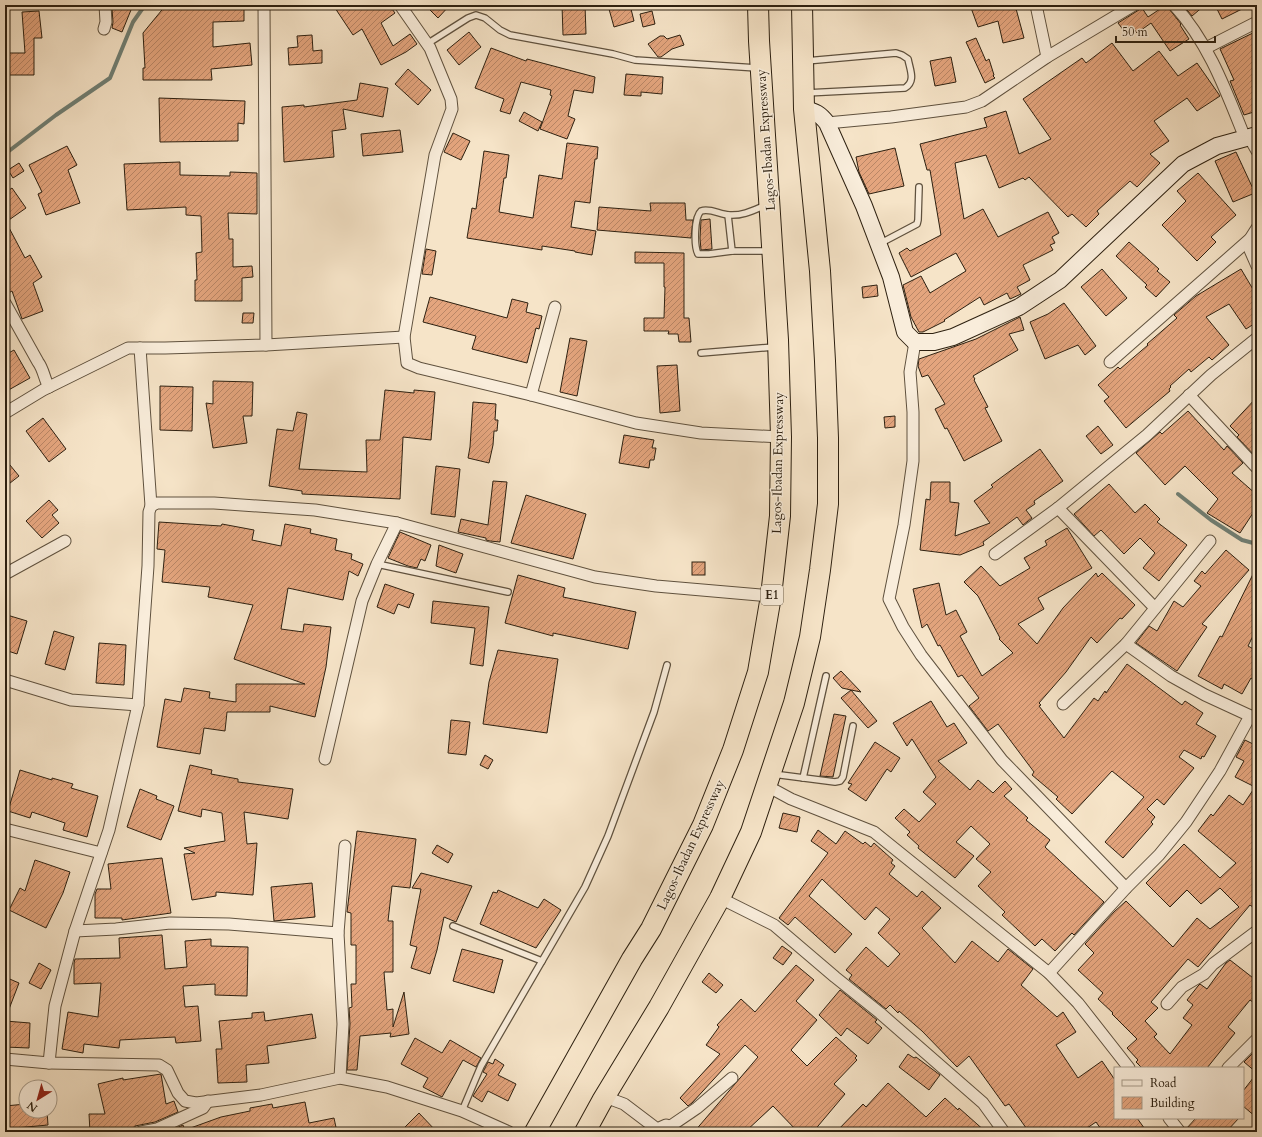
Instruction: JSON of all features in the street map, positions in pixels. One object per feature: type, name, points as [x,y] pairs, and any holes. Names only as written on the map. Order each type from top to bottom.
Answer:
[{"type":"highway","name":"Lagos-Ibadan Expressway","points":[[535,1132],[632,959],[651,929],[703,825],[733,750],[758,672],[772,596],[780,516],[781,437],[779,347],[774,251],[758,5]]},
{"type":"highway","points":[[585,1132],[659,1007],[720,898],[751,832],[794,703],[810,637],[828,504],[828,438],[820,271],[804,101],[802,5]]},
{"type":"main road","points":[[804,101],[828,122],[879,244],[891,277],[905,332],[915,342],[934,342],[952,338],[1019,307],[1060,280],[1183,164],[1217,146],[1252,140]]},
{"type":"street","points":[[104,29],[106,22],[105,5]]},
{"type":"street","points":[[264,5],[266,345]]},
{"type":"street","points":[[400,5],[427,44],[451,99],[452,109],[435,155],[404,337],[407,363],[412,366],[636,423],[701,433],[781,437]]},
{"type":"street","points":[[1036,5],[1047,57]]},
{"type":"street","points":[[828,122],[891,117],[966,107],[982,101],[1047,57],[1134,5]]},
{"type":"street","points":[[1174,5],[1188,20],[1206,48],[1252,140]]},
{"type":"street","points":[[1206,48],[1257,22]]},
{"type":"street","points":[[1110,362],[1250,239],[1257,228]]},
{"type":"street","points":[[1250,239],[1250,250],[1257,266]]},
{"type":"street","points":[[5,304],[43,369],[46,382],[49,387]]},
{"type":"street","points":[[530,395],[555,307]]},
{"type":"street","points":[[5,413],[49,387],[128,348],[266,345],[404,337]]},
{"type":"street","points":[[995,554],[1058,508],[1147,435],[1211,375],[1257,338]]},
{"type":"street","points":[[915,342],[910,372],[914,412],[913,461],[904,525],[889,599],[903,627],[921,655],[1002,760],[1126,888]]},
{"type":"street","points":[[49,1063],[55,1006],[75,931],[108,830],[138,705],[148,566],[149,512],[151,506],[140,348]]},
{"type":"street","points":[[1189,395],[1257,468]]},
{"type":"street","points":[[151,506],[157,503],[214,504],[315,510],[397,523],[595,577],[656,586],[772,596]]},
{"type":"street","points":[[1058,508],[1155,608]]},
{"type":"street","points":[[325,759],[362,600],[377,564],[397,523]]},
{"type":"street","points":[[5,574],[65,541]]},
{"type":"street","points":[[1063,704],[1126,644],[1210,541]]},
{"type":"street","points":[[1049,973],[1126,888],[1159,855],[1186,822],[1220,771],[1253,717],[1205,695],[1172,676],[1126,644]]},
{"type":"street","points":[[5,680],[71,700],[138,705]]},
{"type":"street","points":[[769,780],[796,802],[874,832],[1049,973],[1078,1003],[1128,1067]]},
{"type":"street","points":[[5,829],[101,853]]},
{"type":"street","points":[[340,1078],[342,1024],[338,933],[345,846]]},
{"type":"street","points":[[720,898],[774,925],[880,1013],[983,1103],[1004,1132]]},
{"type":"street","points":[[75,931],[116,929],[170,923],[228,924],[338,933]]},
{"type":"street","points":[[1167,1004],[1182,987],[1204,974],[1212,964],[1257,931]]},
{"type":"street","points":[[1229,1067],[1257,1039]]},
{"type":"street","points":[[5,1060],[49,1063],[159,1065],[167,1070],[178,1093],[185,1101],[196,1103],[261,1095],[340,1078],[387,1087],[462,1111],[509,1132]]},
{"type":"street","points":[[605,1097],[624,1104],[657,1129],[666,1125],[672,1125],[697,1108],[732,1078]]},
{"type":"street","points":[[142,1132],[157,1128],[203,1108],[208,1101]]},
{"type":"street","points":[[1171,1119],[1180,1132]]},
{"type":"lane","points":[[427,44],[468,18],[476,15],[485,18],[500,30],[510,35],[613,54],[635,60],[761,68]]},
{"type":"lane","points":[[802,62],[896,54],[902,55],[908,59],[912,80],[910,85],[905,88],[804,101]]},
{"type":"lane","points":[[879,244],[917,224],[919,187]]},
{"type":"lane","points":[[770,204],[746,214],[728,215],[704,210],[698,212],[695,248],[698,254],[732,251],[774,251]]},
{"type":"lane","points":[[728,215],[732,251]]},
{"type":"lane","points":[[701,353],[779,347]]},
{"type":"lane","points":[[377,564],[508,592]]},
{"type":"lane","points":[[462,1111],[481,1066],[534,972],[542,961],[585,887],[608,836],[654,712],[667,665]]},
{"type":"lane","points":[[803,778],[826,676]]},
{"type":"lane","points":[[769,780],[803,778],[835,782],[840,781],[843,778],[853,726]]},
{"type":"lane","points":[[453,926],[542,961]]},
{"type":"building","points":[[114,5],[133,5],[122,32],[112,28],[112,9]]},
{"type":"building","points":[[166,5],[244,5],[244,21],[213,22],[213,47],[250,43],[252,65],[211,69],[212,80],[143,80],[143,68],[145,68],[143,33]]},
{"type":"building","points":[[333,5],[389,5],[395,13],[381,23],[393,46],[410,34],[417,44],[406,52],[381,65],[362,29],[353,35]]},
{"type":"building","points":[[425,5],[450,5],[438,18]]},
{"type":"building","points":[[562,5],[585,5],[586,34],[563,35]]},
{"type":"building","points":[[622,5],[630,5],[634,21],[614,27],[609,9]]},
{"type":"building","points":[[970,5],[1015,5],[1024,38],[1003,43],[998,21],[978,27]]},
{"type":"building","points":[[1166,5],[1181,24],[1180,25],[1189,39],[1170,51],[1151,23],[1137,33],[1132,26],[1124,31],[1118,23],[1142,8],[1148,17]]},
{"type":"building","points":[[1183,5],[1205,5],[1192,16]]},
{"type":"building","points":[[1215,5],[1250,5],[1222,19]]},
{"type":"building","points":[[39,11],[42,38],[34,38],[34,75],[5,75],[5,53],[25,53],[22,12]]},
{"type":"building","points":[[652,11],[655,24],[643,27],[640,14]]},
{"type":"building","points":[[1257,31],[1257,111],[1244,115],[1230,81],[1234,80],[1220,49]]},
{"type":"building","points":[[469,32],[481,47],[459,65],[447,50]]},
{"type":"building","points":[[312,35],[313,51],[322,50],[322,63],[289,65],[288,48],[298,47],[297,36]]},
{"type":"building","points":[[680,35],[684,45],[672,49],[661,57],[658,57],[648,44],[660,36],[664,36],[667,39]]},
{"type":"building","points":[[976,38],[986,61],[989,59],[994,75],[993,76],[995,78],[985,83],[966,42]]},
{"type":"building","points":[[1112,43],[1133,71],[1159,51],[1178,76],[1197,63],[1220,96],[1197,111],[1187,98],[1154,121],[1169,141],[1150,154],[1160,163],[1137,187],[1130,181],[1097,211],[1099,214],[1086,227],[1072,214],[1068,217],[1029,177],[1025,180],[1023,178],[999,188],[986,155],[955,163],[964,219],[983,209],[998,237],[1048,212],[1059,233],[1052,237],[1055,243],[1050,245],[1053,250],[1023,265],[1030,280],[1017,287],[1021,294],[1010,299],[1007,293],[984,305],[980,297],[944,320],[945,321],[923,332],[919,332],[911,317],[903,285],[921,276],[930,293],[966,271],[956,253],[911,277],[899,253],[907,248],[910,251],[941,235],[930,170],[927,170],[920,144],[987,127],[984,118],[1006,111],[1019,154],[1051,139],[1023,99],[1082,58],[1086,63]]},
{"type":"building","points":[[491,48],[526,61],[527,59],[595,77],[593,93],[574,90],[568,116],[575,119],[567,139],[540,129],[552,96],[550,95],[551,90],[521,82],[510,114],[500,111],[504,99],[475,88]]},
{"type":"building","points":[[951,57],[956,82],[935,86],[930,61]]},
{"type":"building","points":[[408,69],[431,90],[418,105],[395,84]]},
{"type":"building","points":[[626,74],[663,77],[662,94],[641,92],[641,96],[624,95]]},
{"type":"building","points":[[360,83],[388,88],[383,117],[343,109],[346,129],[332,131],[334,157],[284,162],[282,107],[304,105],[304,107],[357,100]]},
{"type":"building","points":[[159,98],[245,101],[244,124],[238,123],[238,141],[160,142]]},
{"type":"building","points":[[524,112],[542,122],[538,131],[519,121]]},
{"type":"building","points":[[400,130],[403,152],[363,156],[361,134]]},
{"type":"building","points":[[453,133],[470,141],[461,160],[444,152]]},
{"type":"building","points":[[567,143],[598,147],[597,159],[595,159],[590,203],[575,201],[571,227],[596,231],[592,255],[542,246],[542,250],[467,238],[472,208],[476,209],[484,151],[509,155],[499,212],[533,218],[539,175],[562,179]]},
{"type":"building","points":[[67,146],[77,165],[68,170],[80,203],[46,215],[38,194],[42,192],[29,165]]},
{"type":"building","points":[[895,148],[904,186],[869,194],[859,172],[856,157]]},
{"type":"building","points":[[1236,152],[1255,193],[1233,202],[1215,161]]},
{"type":"building","points":[[180,162],[180,175],[230,176],[230,172],[257,173],[257,214],[228,213],[229,239],[233,239],[233,267],[252,266],[253,277],[242,278],[242,301],[195,301],[195,280],[197,280],[196,253],[202,252],[201,216],[186,215],[186,207],[127,210],[124,164]]},
{"type":"building","points":[[19,163],[24,171],[13,178],[8,170]]},
{"type":"building","points":[[1198,173],[1236,215],[1211,237],[1216,242],[1197,261],[1162,225],[1186,201],[1177,191]]},
{"type":"building","points":[[12,188],[26,208],[6,222],[25,258],[30,255],[42,277],[33,283],[43,311],[22,319],[12,291],[5,295],[5,193]]},
{"type":"building","points":[[650,203],[685,203],[686,220],[693,220],[691,238],[597,230],[599,207],[651,211]]},
{"type":"building","points":[[710,219],[712,249],[701,250],[701,220]]},
{"type":"building","points":[[1129,242],[1159,269],[1157,271],[1170,282],[1156,297],[1145,287],[1147,285],[1116,256]]},
{"type":"building","points":[[426,249],[436,251],[432,275],[422,274]]},
{"type":"building","points":[[635,252],[684,253],[684,318],[689,318],[691,342],[679,342],[678,334],[668,334],[669,331],[644,331],[644,318],[664,318],[664,263],[635,263]]},
{"type":"building","points":[[1102,269],[1127,298],[1106,316],[1081,287]]},
{"type":"building","points":[[1241,269],[1257,296],[1257,322],[1246,329],[1229,304],[1206,317],[1229,345],[1212,360],[1209,357],[1191,372],[1189,369],[1170,386],[1170,391],[1126,428],[1104,401],[1109,397],[1098,385],[1118,367],[1120,369],[1148,345],[1147,344],[1177,318],[1174,315],[1196,296]]},
{"type":"building","points":[[877,285],[878,296],[863,298],[862,287]]},
{"type":"building","points":[[430,297],[507,318],[512,299],[528,303],[526,312],[542,316],[539,329],[536,328],[527,363],[472,349],[476,336],[423,322]]},
{"type":"building","points":[[1064,303],[1096,346],[1085,355],[1078,345],[1045,359],[1030,322],[1048,314]]},
{"type":"building","points":[[243,313],[254,313],[253,323],[242,323]]},
{"type":"building","points":[[1020,317],[1024,330],[1009,334],[1018,350],[973,376],[988,407],[985,408],[1002,441],[964,461],[947,428],[945,429],[935,409],[945,404],[928,375],[922,377],[918,366],[919,359],[976,339]]},
{"type":"building","points":[[570,338],[587,341],[577,396],[560,392]]},
{"type":"building","points":[[14,350],[30,378],[5,392],[5,355]]},
{"type":"building","points":[[677,365],[680,411],[660,413],[657,366]]},
{"type":"building","points":[[213,381],[253,382],[252,416],[243,416],[247,443],[213,448],[206,403],[213,404]]},
{"type":"building","points":[[160,386],[193,387],[192,431],[160,430]]},
{"type":"building","points":[[385,390],[414,393],[414,390],[435,392],[431,440],[403,437],[400,499],[302,494],[302,491],[269,486],[277,429],[293,431],[297,412],[307,414],[299,469],[367,472],[366,440],[380,440]]},
{"type":"building","points":[[1257,397],[1257,458],[1237,437],[1239,435],[1230,426]]},
{"type":"building","points":[[473,402],[496,404],[495,420],[498,420],[497,431],[494,431],[489,463],[468,458]]},
{"type":"building","points":[[1188,411],[1224,450],[1227,446],[1243,463],[1232,473],[1257,495],[1257,517],[1253,513],[1240,533],[1207,513],[1218,499],[1185,466],[1165,485],[1136,453],[1160,432],[1162,434]]},
{"type":"building","points":[[895,416],[895,427],[885,428],[884,417]]},
{"type":"building","points":[[43,418],[66,449],[49,462],[26,431]]},
{"type":"building","points":[[1098,426],[1113,445],[1101,454],[1086,436]]},
{"type":"building","points":[[624,435],[654,440],[652,448],[656,448],[654,460],[650,460],[649,468],[619,463]]},
{"type":"building","points":[[1040,449],[1063,481],[1034,501],[1035,504],[1026,510],[1032,518],[1023,525],[1017,517],[983,542],[984,545],[960,555],[920,550],[926,499],[930,500],[931,482],[950,482],[950,502],[959,503],[955,536],[990,523],[974,501],[993,487],[991,485]]},
{"type":"building","points":[[5,459],[19,476],[5,487]]},
{"type":"building","points":[[436,466],[460,469],[455,517],[431,514]]},
{"type":"building","points":[[493,481],[507,482],[500,542],[490,541],[486,540],[486,538],[458,532],[461,519],[488,525]]},
{"type":"building","points":[[1109,484],[1135,513],[1145,504],[1160,519],[1157,522],[1187,545],[1159,581],[1143,568],[1155,553],[1140,538],[1124,554],[1101,530],[1094,536],[1074,514]]},
{"type":"building","points":[[526,495],[586,514],[573,559],[511,543]]},
{"type":"building","points":[[49,500],[58,510],[52,515],[59,523],[42,538],[26,521]]},
{"type":"building","points":[[159,522],[221,526],[222,524],[254,530],[252,540],[281,546],[285,524],[311,529],[310,533],[337,539],[335,550],[352,554],[351,559],[363,564],[358,576],[349,571],[343,600],[288,588],[281,629],[303,632],[304,624],[331,627],[326,667],[315,717],[270,706],[270,712],[227,712],[225,731],[204,728],[200,754],[157,747],[165,699],[181,702],[184,688],[210,692],[209,698],[236,702],[236,684],[305,684],[234,659],[253,605],[208,597],[210,587],[162,582],[165,550],[157,549]]},
{"type":"building","points":[[1067,528],[1092,568],[1038,598],[1044,609],[1018,624],[1037,644],[1063,608],[1096,573],[1098,577],[1102,573],[1135,605],[1122,619],[1120,618],[1097,643],[1091,637],[1066,672],[1039,703],[1041,705],[1039,706],[1064,738],[1094,698],[1098,701],[1105,691],[1106,693],[1127,664],[1182,705],[1185,701],[1203,713],[1196,724],[1216,736],[1204,757],[1202,756],[1201,759],[1184,750],[1179,757],[1194,768],[1164,805],[1157,799],[1147,809],[1155,817],[1151,822],[1153,824],[1123,858],[1105,842],[1144,797],[1112,771],[1072,814],[1056,799],[1058,797],[1032,775],[1034,772],[998,724],[988,731],[969,706],[979,698],[962,675],[958,677],[940,645],[938,646],[927,624],[922,628],[913,589],[939,583],[946,615],[956,610],[967,632],[960,636],[982,676],[1013,653],[999,639],[1000,638],[978,596],[964,582],[981,566],[1000,586],[1030,568],[1024,558],[1047,545],[1045,541]]},
{"type":"building","points":[[400,532],[431,545],[425,561],[421,559],[417,568],[388,558]]},
{"type":"building","points":[[439,545],[463,554],[456,573],[436,566]]},
{"type":"building","points":[[1226,550],[1249,570],[1202,624],[1207,627],[1177,671],[1136,643],[1149,626],[1157,631],[1174,601],[1183,607],[1201,586],[1194,581],[1202,571],[1205,574]]},
{"type":"building","points":[[692,562],[705,562],[705,575],[692,575]]},
{"type":"building","points":[[1257,566],[1257,628],[1248,646],[1257,651],[1257,674],[1254,680],[1251,678],[1242,694],[1224,684],[1222,689],[1198,676],[1220,636],[1222,637]]},
{"type":"building","points":[[518,575],[565,588],[563,597],[636,612],[628,649],[553,633],[553,636],[505,623]]},
{"type":"building","points":[[385,584],[414,594],[409,608],[398,604],[394,614],[377,607]]},
{"type":"building","points":[[433,601],[489,607],[483,666],[470,664],[475,628],[431,623]]},
{"type":"building","points":[[7,615],[27,621],[17,654],[5,650],[5,624]]},
{"type":"building","points":[[54,631],[74,637],[65,670],[45,664]]},
{"type":"building","points":[[99,643],[126,645],[124,685],[96,683]]},
{"type":"building","points":[[498,650],[558,659],[547,733],[483,724],[489,682]]},
{"type":"building","points":[[841,671],[861,692],[842,688],[833,678]]},
{"type":"building","points":[[851,690],[877,721],[868,728],[841,698]]},
{"type":"building","points":[[931,701],[947,727],[954,723],[967,743],[938,761],[970,790],[978,780],[993,793],[1005,781],[1012,789],[1004,796],[1028,818],[1026,820],[1050,840],[1045,847],[1104,902],[1074,935],[1072,933],[1055,951],[1042,939],[1035,946],[1002,915],[1005,912],[978,886],[991,872],[976,859],[990,844],[971,826],[956,842],[974,856],[955,878],[918,848],[919,846],[907,835],[910,832],[895,818],[904,809],[919,822],[936,804],[923,792],[936,777],[912,739],[907,746],[893,723]]},
{"type":"building","points":[[834,714],[846,716],[833,777],[820,776]]},
{"type":"building","points":[[451,720],[470,722],[466,755],[448,753]]},
{"type":"building","points":[[1245,740],[1257,746],[1257,910],[1250,905],[1198,967],[1188,959],[1151,1002],[1158,1008],[1145,1021],[1157,1034],[1154,1037],[1170,1054],[1192,1025],[1183,1018],[1193,1005],[1187,1000],[1200,984],[1207,989],[1226,963],[1230,960],[1257,981],[1257,1005],[1250,1000],[1228,1027],[1235,1033],[1208,1067],[1141,1067],[1136,1062],[1138,1060],[1127,1048],[1137,1039],[1098,999],[1103,993],[1078,970],[1094,953],[1085,944],[1126,901],[1173,947],[1197,918],[1210,929],[1239,907],[1220,888],[1201,904],[1187,890],[1170,907],[1146,883],[1184,844],[1220,878],[1236,863],[1198,831],[1211,814],[1213,816],[1229,795],[1243,805],[1255,787],[1235,777],[1244,761],[1236,757]]},
{"type":"building","points":[[875,742],[900,758],[891,772],[887,769],[866,801],[848,789],[852,784],[848,783]]},
{"type":"building","points":[[485,755],[493,760],[488,769],[480,765]]},
{"type":"building","points":[[190,765],[212,770],[211,774],[238,779],[238,782],[293,789],[288,819],[244,812],[247,844],[257,843],[253,895],[216,892],[216,896],[192,900],[184,854],[195,853],[184,848],[225,841],[222,813],[202,809],[201,817],[178,811]]},
{"type":"building","points":[[20,770],[52,780],[52,778],[73,784],[71,788],[98,796],[87,837],[63,830],[65,823],[32,812],[30,818],[8,811]]},
{"type":"building","points":[[140,789],[157,796],[156,799],[174,806],[161,840],[127,827]]},
{"type":"building","points":[[783,813],[800,817],[797,832],[779,828]]},
{"type":"building","points":[[818,830],[836,844],[845,831],[863,844],[865,842],[871,847],[874,843],[893,860],[891,863],[895,866],[889,874],[917,897],[922,891],[941,908],[922,928],[955,963],[972,941],[998,962],[1008,949],[1033,969],[1021,985],[1057,1017],[1063,1012],[1076,1032],[1056,1045],[1078,1078],[1102,1061],[1114,1079],[1114,1119],[1138,1119],[1147,1132],[1103,1132],[1096,1122],[1081,1132],[1029,1132],[1009,1104],[1005,1106],[969,1056],[957,1067],[922,1031],[899,1011],[898,1013],[890,1005],[886,1009],[849,979],[852,975],[846,970],[866,947],[888,967],[900,954],[878,933],[890,919],[876,907],[865,920],[822,879],[809,896],[852,934],[835,953],[795,917],[788,925],[779,918],[828,853],[811,841]]},
{"type":"building","points":[[357,831],[416,839],[410,888],[392,886],[388,921],[393,921],[393,972],[384,972],[387,1010],[393,1009],[393,1027],[404,992],[409,1034],[390,1037],[391,1033],[360,1036],[357,1070],[347,1070],[350,1024],[349,1008],[352,1007],[351,984],[356,984],[356,945],[351,945],[351,913],[347,912]]},
{"type":"building","points":[[437,845],[453,854],[448,863],[432,853]]},
{"type":"building","points":[[162,858],[171,913],[122,920],[122,918],[95,918],[95,894],[97,889],[111,889],[108,864]]},
{"type":"building","points":[[35,860],[70,872],[63,893],[46,928],[9,910],[20,888],[25,891]]},
{"type":"building","points":[[421,873],[472,886],[456,922],[444,917],[430,974],[411,968],[417,947],[410,945],[421,889],[412,888]]},
{"type":"building","points":[[312,883],[315,917],[274,921],[271,887]]},
{"type":"building","points":[[498,890],[538,908],[544,899],[561,910],[536,948],[480,924],[493,892],[497,893]]},
{"type":"building","points":[[162,935],[165,969],[187,967],[185,941],[211,939],[211,946],[248,947],[247,996],[215,995],[215,984],[183,986],[185,1007],[198,1006],[201,1041],[176,1043],[175,1037],[120,1040],[119,1048],[84,1044],[83,1053],[62,1049],[68,1012],[98,1017],[101,983],[74,984],[75,959],[120,958],[119,938]]},
{"type":"building","points":[[782,946],[792,953],[783,965],[773,958]]},
{"type":"building","points":[[462,949],[503,960],[494,993],[453,981]]},
{"type":"building","points":[[39,963],[51,970],[41,989],[29,983]]},
{"type":"building","points":[[796,965],[814,980],[796,1001],[817,1020],[791,1050],[807,1066],[836,1037],[857,1056],[855,1058],[857,1060],[834,1084],[845,1094],[813,1132],[798,1132],[773,1106],[745,1132],[694,1132],[758,1057],[745,1045],[688,1106],[680,1098],[720,1054],[706,1045],[719,1027],[717,1025],[741,999],[755,1012]]},
{"type":"building","points":[[709,973],[723,985],[716,993],[702,982]]},
{"type":"building","points":[[5,977],[19,983],[6,1017],[5,1017]]},
{"type":"building","points":[[840,990],[877,1020],[875,1022],[882,1028],[868,1044],[847,1028],[841,1036],[819,1015]]},
{"type":"building","points":[[264,1012],[265,1021],[312,1014],[316,1038],[267,1046],[269,1063],[246,1065],[247,1082],[218,1083],[216,1049],[222,1049],[219,1021],[252,1018],[252,1013]]},
{"type":"building","points":[[5,1021],[30,1023],[29,1048],[5,1047]]},
{"type":"building","points":[[415,1038],[442,1053],[450,1040],[481,1058],[476,1067],[463,1060],[442,1097],[423,1087],[428,1078],[401,1064]]},
{"type":"building","points":[[1257,1049],[1257,1073],[1244,1062]]},
{"type":"building","points":[[908,1054],[914,1058],[916,1057],[940,1075],[929,1090],[899,1067]]},
{"type":"building","points":[[495,1059],[504,1065],[498,1075],[516,1084],[508,1101],[488,1091],[482,1102],[473,1096],[487,1074],[483,1072],[488,1062],[493,1064]]},
{"type":"building","points":[[1257,1073],[1257,1118],[1244,1107],[1244,1090]]},
{"type":"building","points":[[161,1074],[166,1104],[174,1101],[178,1112],[155,1122],[135,1126],[134,1132],[90,1132],[89,1114],[105,1114],[98,1084],[123,1078],[123,1080]]},
{"type":"building","points":[[888,1083],[926,1117],[945,1098],[958,1110],[959,1108],[986,1132],[836,1132],[863,1104],[866,1107]]},
{"type":"building","points":[[305,1102],[309,1123],[334,1118],[337,1132],[167,1132],[183,1125],[185,1130],[221,1117],[250,1111],[250,1108],[272,1104],[273,1108]]},
{"type":"building","points":[[18,1105],[18,1119],[48,1119],[48,1125],[5,1129],[5,1106]]},
{"type":"building","points":[[419,1113],[437,1132],[400,1132]]},
{"type":"building","points":[[1195,1119],[1238,1119],[1226,1132],[1187,1132],[1186,1129]]},
{"type":"waterway","points":[[5,154],[56,115],[110,78],[133,22],[145,5]]},
{"type":"waterway","points":[[1178,494],[1211,520],[1242,540],[1257,544]]}]
